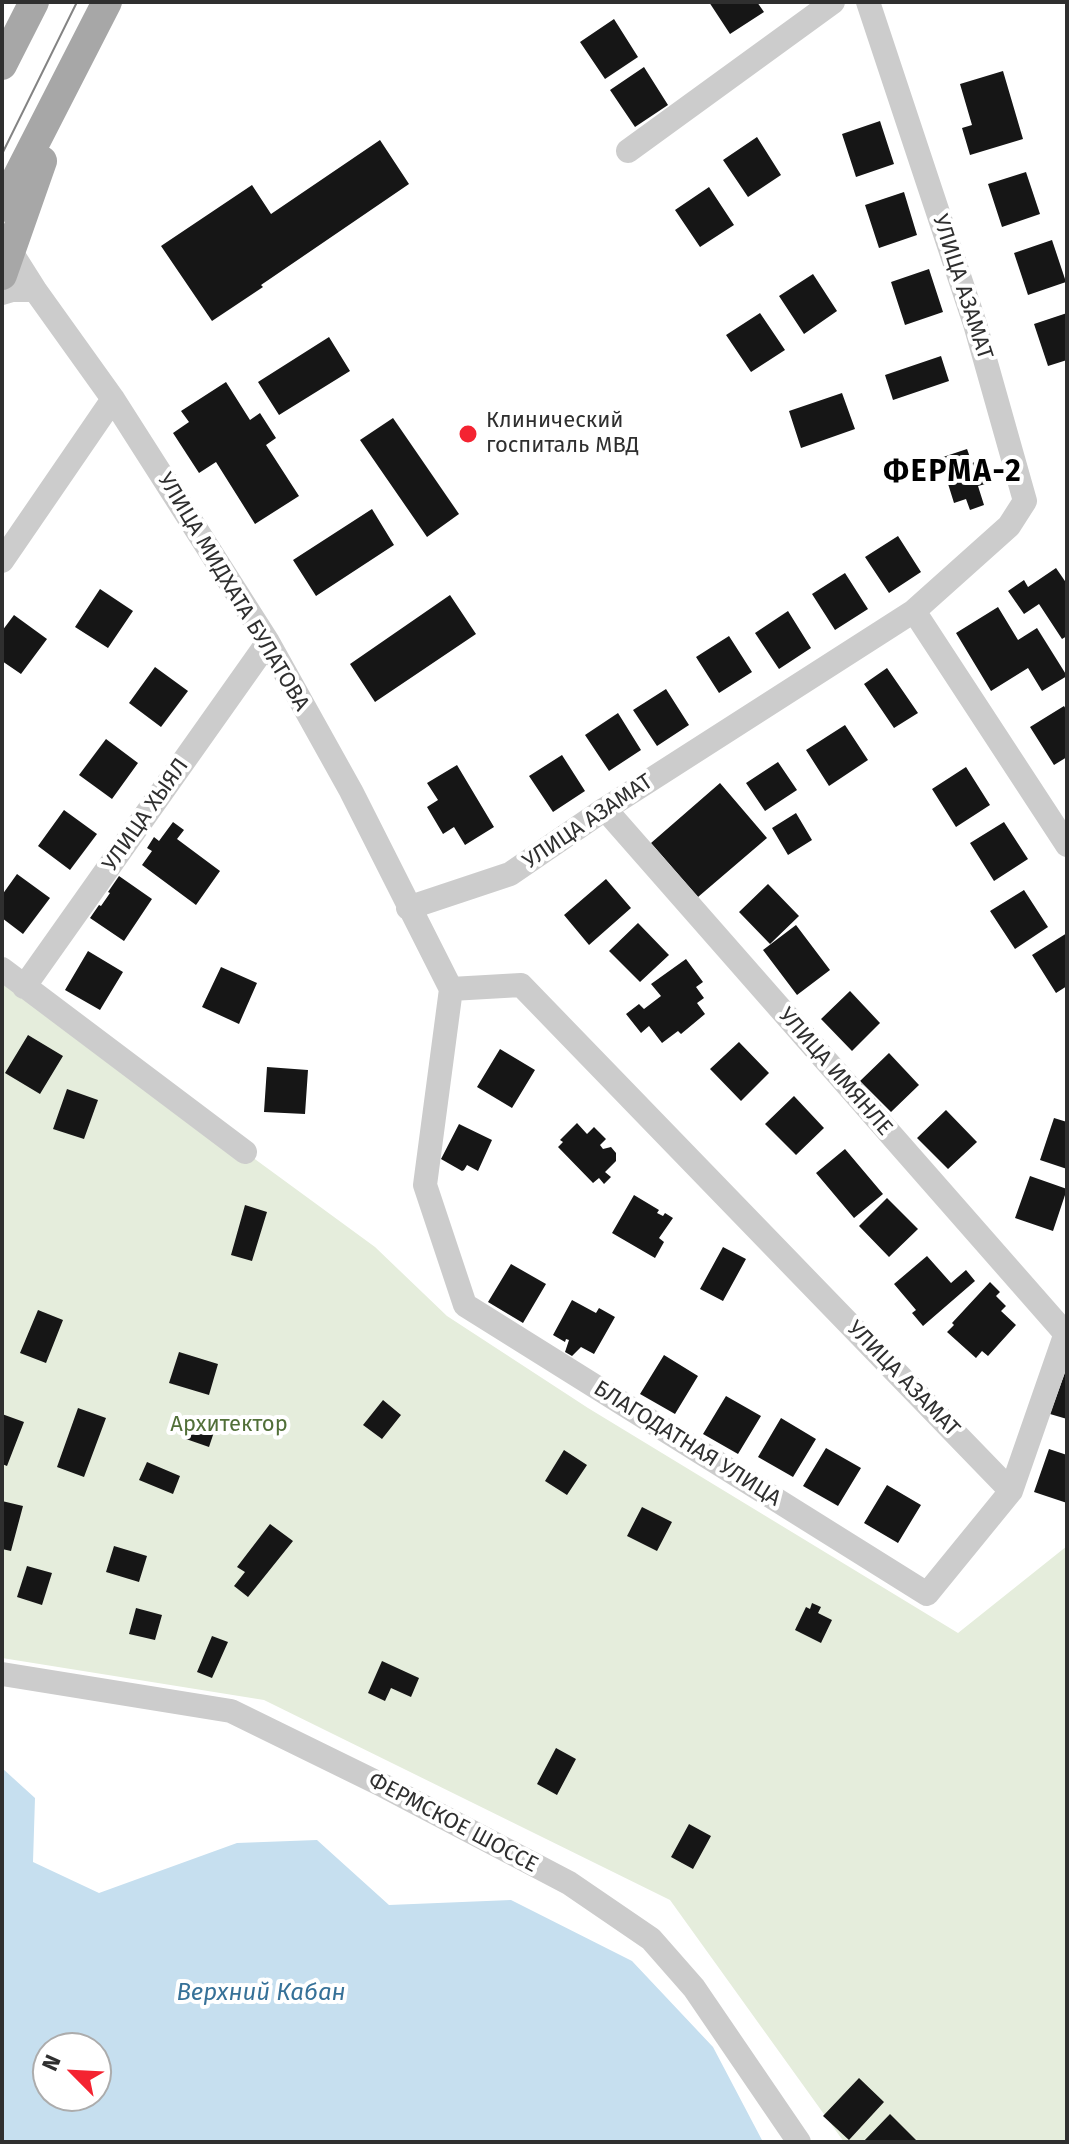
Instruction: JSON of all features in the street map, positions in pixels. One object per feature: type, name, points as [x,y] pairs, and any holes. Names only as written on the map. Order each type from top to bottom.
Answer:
[{"type":"main road","points":[[6,54],[34,2]]},
{"type":"main road","points":[[2,207],[107,2]]},
{"type":"main road","points":[[6,264],[74,68]]},
{"type":"street","points":[[628,151],[833,2]]},
{"type":"street","name":"УЛИЦА АЗАМАТ","points":[[408,908],[510,874],[605,809],[914,611],[1009,526],[1025,501],[975,324],[868,2]]},
{"type":"street","name":"УЛИЦА МИДХАТА БУЛАТОВА","points":[[6,264],[35,290],[113,399],[268,642],[351,791],[408,908]]},
{"type":"street","points":[[2,293],[35,290]]},
{"type":"street","points":[[2,561],[113,399]]},
{"type":"street","points":[[914,611],[1067,845]]},
{"type":"street","name":"УЛИЦА ХЫЯЛ","points":[[24,987],[268,642]]},
{"type":"street","name":"УЛИЦА ИМЯНЛЕ","points":[[605,809],[1066,1332]]},
{"type":"street","points":[[408,908],[451,989]]},
{"type":"street","points":[[2,969],[245,1152]]},
{"type":"street","name":"УЛИЦА АЗАМАТ","points":[[451,989],[521,985],[1011,1491]]},
{"type":"street","name":"БЛАГОДАТНАЯ УЛИЦА","points":[[451,989],[425,1185],[465,1305],[927,1594],[1011,1491],[1066,1332]]},
{"type":"street","name":"ФЕРМСКОЕ ШОССЕ","points":[[2,1674],[231,1711],[384,1786],[569,1883],[651,1939],[694,1988],[799,2142]]},
{"type":"green space","name":"Архитектор","points":[[2,974],[375,1247],[447,1316],[588,1408],[958,1633],[1067,1546],[1067,2142],[844,2142],[670,1900],[264,1700],[2,1658]]},
{"type":"water","name":"Верхний Кабан","points":[[2,1768],[35,1798],[33,1862],[99,1893],[237,1843],[317,1840],[389,1905],[511,1900],[632,1961],[713,2047],[763,2142],[2,2142]]},
{"type":"building","points":[[709,2],[757,2],[764,12],[730,34]]},
{"type":"building","points":[[614,19],[638,57],[605,79],[580,42]]},
{"type":"building","points":[[644,67],[668,105],[635,127],[610,90]]},
{"type":"building","points":[[1003,71],[1023,139],[970,155],[962,128],[972,125],[960,84]]},
{"type":"building","points":[[880,121],[894,164],[856,177],[842,134]]},
{"type":"building","points":[[757,137],[781,175],[748,197],[723,160]]},
{"type":"building","points":[[380,140],[409,184],[212,321],[161,246],[252,185],[271,214]]},
{"type":"building","points":[[1026,172],[1040,214],[1002,227],[988,184]]},
{"type":"building","points":[[709,187],[734,225],[700,247],[675,210]]},
{"type":"building","points":[[904,192],[917,235],[879,248],[865,205]]},
{"type":"building","points":[[1052,240],[1066,282],[1028,295],[1014,253]]},
{"type":"building","points":[[929,269],[943,312],[905,325],[891,282]]},
{"type":"building","points":[[813,274],[837,311],[804,334],[779,296]]},
{"type":"building","points":[[760,313],[785,350],[751,372],[726,335]]},
{"type":"building","points":[[1067,313],[1067,360],[1048,366],[1034,324]]},
{"type":"building","points":[[329,337],[350,371],[279,415],[258,382]]},
{"type":"building","points":[[941,356],[949,381],[893,400],[885,375]]},
{"type":"building","points":[[226,382],[250,420],[260,413],[276,438],[266,445],[299,496],[255,524],[216,462],[199,473],[173,433],[189,422],[181,411]]},
{"type":"building","points":[[842,393],[855,429],[801,448],[789,411]]},
{"type":"building","points":[[393,418],[459,514],[427,537],[360,440]]},
{"type":"building","points":[[967,449],[972,463],[986,459],[993,482],[978,486],[984,505],[970,510],[966,499],[954,503],[940,458]]},
{"type":"building","points":[[372,509],[394,545],[316,596],[293,560]]},
{"type":"building","points":[[898,536],[921,572],[889,593],[865,557]]},
{"type":"building","points":[[1056,568],[1067,584],[1067,636],[1062,639],[1039,604],[1024,614],[1008,591],[1024,580],[1028,587]]},
{"type":"building","points":[[845,573],[868,609],[835,630],[812,594]]},
{"type":"building","points":[[100,589],[133,611],[108,648],[75,627]]},
{"type":"building","points":[[450,595],[476,634],[375,702],[350,664]]},
{"type":"building","points":[[998,607],[1018,640],[1037,628],[1067,676],[1042,691],[1028,668],[991,691],[956,633]]},
{"type":"building","points":[[788,611],[811,648],[779,669],[755,633]]},
{"type":"building","points":[[14,615],[47,639],[21,674],[2,661],[2,631]]},
{"type":"building","points":[[729,636],[752,672],[719,693],[696,657]]},
{"type":"building","points":[[155,667],[188,691],[161,727],[129,703]]},
{"type":"building","points":[[887,668],[918,713],[894,728],[864,684]]},
{"type":"building","points":[[666,689],[689,725],[657,746],[633,710]]},
{"type":"building","points":[[1064,706],[1067,711],[1067,757],[1054,765],[1030,727]]},
{"type":"building","points":[[618,713],[641,750],[609,771],[585,735]]},
{"type":"building","points":[[845,725],[868,760],[829,786],[806,750]]},
{"type":"building","points":[[106,739],[138,763],[112,799],[79,775]]},
{"type":"building","points":[[562,755],[585,791],[553,812],[529,776]]},
{"type":"building","points":[[778,762],[797,790],[765,811],[746,783]]},
{"type":"building","points":[[457,765],[494,827],[465,845],[454,827],[443,834],[427,807],[438,800],[427,783]]},
{"type":"building","points":[[966,767],[990,805],[956,827],[932,789]]},
{"type":"building","points":[[720,783],[767,838],[698,897],[651,843]]},
{"type":"building","points":[[64,810],[97,834],[70,870],[38,846]]},
{"type":"building","points":[[796,813],[812,840],[788,855],[772,828]]},
{"type":"building","points":[[173,822],[184,830],[177,839],[220,871],[196,905],[142,865],[152,851],[147,848],[154,837],[159,841]]},
{"type":"building","points":[[1004,822],[1028,859],[994,881],[970,843]]},
{"type":"building","points":[[17,874],[50,898],[23,934],[2,918],[2,895]]},
{"type":"building","points":[[119,876],[152,899],[124,941],[90,918]]},
{"type":"building","points":[[606,879],[631,908],[589,945],[564,915]]},
{"type":"building","points":[[768,884],[799,916],[770,944],[739,912]]},
{"type":"building","points":[[1024,890],[1048,927],[1015,949],[990,911]]},
{"type":"building","points":[[638,923],[669,955],[640,982],[609,951]]},
{"type":"building","points":[[796,925],[830,970],[797,995],[763,950]]},
{"type":"building","points":[[1067,933],[1067,986],[1056,993],[1032,955]]},
{"type":"building","points":[[88,951],[123,972],[100,1010],[65,990]]},
{"type":"building","points":[[686,959],[703,982],[696,987],[704,998],[697,1003],[705,1014],[681,1034],[678,1031],[662,1043],[649,1026],[641,1033],[626,1014],[639,1004],[644,1009],[661,996],[651,984]]},
{"type":"building","points":[[221,967],[257,983],[239,1024],[202,1007]]},
{"type":"building","points":[[850,991],[880,1023],[852,1051],[821,1019]]},
{"type":"building","points":[[28,1035],[63,1056],[40,1094],[5,1073]]},
{"type":"building","points":[[739,1042],[769,1073],[741,1101],[710,1069]]},
{"type":"building","points":[[500,1049],[535,1070],[512,1108],[477,1087]]},
{"type":"building","points":[[889,1053],[919,1085],[891,1112],[860,1081]]},
{"type":"building","points":[[267,1067],[308,1070],[305,1114],[264,1112]]},
{"type":"building","points":[[67,1089],[98,1100],[84,1139],[53,1129]]},
{"type":"building","points":[[794,1096],[824,1128],[796,1155],[765,1124]]},
{"type":"building","points":[[946,1110],[977,1142],[948,1169],[917,1138]]},
{"type":"building","points":[[1054,1118],[1067,1122],[1067,1169],[1040,1160]]},
{"type":"building","points":[[577,1123],[587,1134],[594,1127],[606,1139],[600,1145],[603,1149],[611,1147],[616,1153],[616,1161],[605,1172],[611,1177],[604,1184],[599,1178],[593,1183],[558,1147],[563,1142],[560,1140]]},
{"type":"building","points":[[459,1124],[492,1140],[478,1171],[467,1165],[462,1171],[441,1159]]},
{"type":"building","points":[[845,1149],[883,1194],[854,1218],[816,1173]]},
{"type":"building","points":[[1030,1176],[1067,1189],[1053,1231],[1015,1218]]},
{"type":"building","points":[[634,1195],[659,1210],[657,1213],[673,1218],[659,1238],[664,1242],[655,1258],[612,1233]]},
{"type":"building","points":[[887,1198],[918,1229],[889,1257],[859,1226]]},
{"type":"building","points":[[245,1205],[267,1212],[252,1261],[231,1255]]},
{"type":"building","points":[[723,1247],[746,1259],[723,1301],[700,1289]]},
{"type":"building","points":[[927,1256],[951,1283],[966,1270],[975,1281],[923,1326],[912,1313],[916,1310],[894,1284]]},
{"type":"building","points":[[511,1264],[546,1284],[523,1323],[488,1302]]},
{"type":"building","points":[[990,1282],[1000,1292],[996,1296],[1006,1306],[1001,1311],[1016,1325],[988,1356],[982,1351],[976,1358],[947,1332]]},
{"type":"building","points":[[572,1300],[596,1313],[599,1308],[615,1317],[594,1354],[581,1347],[572,1356],[565,1352],[569,1340],[565,1342],[553,1335]]},
{"type":"building","points":[[38,1310],[63,1320],[46,1363],[20,1353]]},
{"type":"building","points":[[179,1352],[218,1364],[209,1395],[169,1383]]},
{"type":"building","points":[[664,1355],[698,1376],[675,1414],[640,1394]]},
{"type":"building","points":[[1067,1367],[1067,1419],[1050,1414]]},
{"type":"building","points":[[726,1396],[761,1416],[738,1454],[703,1434]]},
{"type":"building","points":[[383,1400],[401,1415],[382,1439],[363,1425]]},
{"type":"building","points":[[78,1408],[106,1418],[84,1477],[57,1467]]},
{"type":"building","points":[[2,1414],[24,1422],[7,1466],[2,1464]]},
{"type":"building","points":[[781,1418],[816,1439],[793,1477],[758,1457]]},
{"type":"building","points":[[192,1421],[215,1429],[209,1447],[186,1439]]},
{"type":"building","points":[[826,1448],[861,1468],[838,1506],[803,1486]]},
{"type":"building","points":[[1049,1449],[1067,1455],[1067,1503],[1034,1492]]},
{"type":"building","points":[[564,1450],[587,1465],[567,1495],[545,1481]]},
{"type":"building","points":[[147,1462],[180,1476],[173,1494],[139,1480]]},
{"type":"building","points":[[887,1485],[921,1505],[898,1543],[864,1523]]},
{"type":"building","points":[[2,1501],[23,1506],[11,1551],[2,1549]]},
{"type":"building","points":[[642,1507],[672,1522],[657,1551],[627,1536]]},
{"type":"building","points":[[270,1524],[293,1541],[248,1597],[234,1586],[245,1572],[237,1567]]},
{"type":"building","points":[[114,1546],[147,1556],[139,1582],[106,1572]]},
{"type":"building","points":[[27,1566],[52,1573],[42,1605],[17,1597]]},
{"type":"building","points":[[812,1603],[821,1607],[818,1613],[832,1620],[821,1643],[795,1630],[806,1607],[810,1609]]},
{"type":"building","points":[[136,1608],[162,1615],[155,1640],[129,1634]]},
{"type":"building","points":[[212,1636],[228,1642],[212,1678],[197,1672]]},
{"type":"building","points":[[382,1661],[419,1678],[411,1697],[391,1688],[385,1701],[368,1693]]},
{"type":"building","points":[[556,1748],[576,1759],[557,1795],[537,1784]]},
{"type":"building","points":[[689,1824],[711,1836],[693,1869],[671,1857]]},
{"type":"building","points":[[859,2078],[884,2102],[849,2140],[823,2116]]},
{"type":"building","points":[[890,2114],[918,2142],[863,2142]]},
{"type":"tram line","points":[[2,154],[77,2]]},
{"type":"place","name":"Клинический госпиталь МВД","points":[[468,434]]},
{"type":"district","name":"ФЕРМА-2","points":[[953,473]]}]
